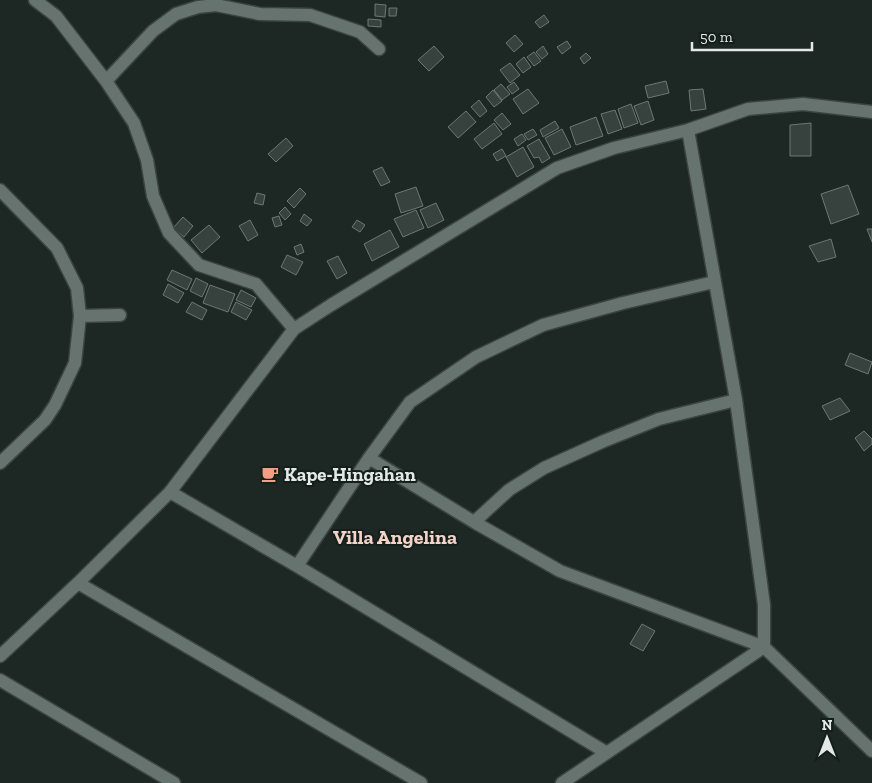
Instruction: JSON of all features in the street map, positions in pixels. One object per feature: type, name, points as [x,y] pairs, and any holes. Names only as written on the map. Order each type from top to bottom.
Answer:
[{"type":"street","points":[[35,0],[56,16],[106,81],[134,124],[147,160],[153,196],[169,233],[198,265],[256,284],[294,329]]},
{"type":"street","points":[[106,81],[153,31],[176,14],[215,2],[260,14],[310,15],[360,32],[379,49]]},
{"type":"street","points":[[0,656],[78,583],[170,492],[294,329],[331,305],[557,168],[614,148],[688,130],[748,110],[803,104],[872,112]]},
{"type":"street","points":[[688,130],[736,400],[764,605],[764,647]]},
{"type":"street","points":[[0,190],[57,248],[77,288],[80,316],[75,363],[56,405],[45,420],[0,463]]},
{"type":"street","points":[[297,566],[369,458],[410,402],[476,357],[543,325],[623,303],[714,282]]},
{"type":"street","points":[[80,316],[120,314]]},
{"type":"street","points":[[474,522],[509,490],[544,468],[659,419],[736,400]]},
{"type":"street","points":[[369,458],[474,522],[560,571],[764,647],[872,751]]},
{"type":"street","points":[[170,492],[297,566],[607,753]]},
{"type":"street","points":[[78,583],[421,783]]},
{"type":"street","points":[[562,783],[764,647]]},
{"type":"street","points":[[0,680],[174,783]]},
{"type":"building","points":[[375,4],[386,5],[385,17],[375,16]]},
{"type":"building","points":[[389,8],[397,8],[396,16],[389,16]]},
{"type":"building","points":[[544,15],[549,22],[540,28],[535,22]]},
{"type":"building","points":[[368,19],[381,20],[381,27],[368,26]]},
{"type":"building","points":[[515,35],[523,44],[514,52],[506,43]]},
{"type":"building","points":[[567,41],[571,47],[562,54],[557,47]]},
{"type":"building","points":[[434,46],[444,57],[429,71],[418,60]]},
{"type":"building","points":[[543,46],[548,54],[542,59],[536,52]]},
{"type":"building","points":[[534,52],[541,61],[534,66],[527,57]]},
{"type":"building","points":[[586,53],[591,58],[584,64],[580,58]]},
{"type":"building","points":[[524,57],[531,67],[523,73],[516,64]]},
{"type":"building","points":[[510,63],[520,75],[510,83],[500,70]]},
{"type":"building","points":[[666,81],[669,93],[648,98],[645,86]]},
{"type":"building","points":[[514,82],[519,89],[512,94],[507,87]]},
{"type":"building","points":[[501,84],[510,94],[502,100],[494,90]]},
{"type":"building","points":[[528,89],[539,103],[523,114],[513,99]]},
{"type":"building","points":[[703,89],[706,109],[691,111],[689,90]]},
{"type":"building","points":[[493,90],[502,101],[494,107],[486,97]]},
{"type":"building","points":[[479,100],[487,111],[480,117],[471,107]]},
{"type":"building","points":[[648,101],[654,120],[641,125],[634,106]]},
{"type":"building","points":[[631,104],[638,123],[624,128],[618,109]]},
{"type":"building","points":[[615,110],[622,129],[608,134],[601,114]]},
{"type":"building","points":[[466,111],[476,122],[458,138],[448,127]]},
{"type":"building","points":[[502,113],[511,124],[503,130],[494,120]]},
{"type":"building","points":[[596,117],[603,136],[576,145],[570,127]]},
{"type":"building","points":[[555,121],[559,128],[543,137],[540,130]]},
{"type":"building","points":[[494,123],[502,134],[482,149],[474,139]]},
{"type":"building","points":[[811,123],[811,156],[790,156],[790,125]]},
{"type":"building","points":[[533,129],[537,135],[528,140],[524,134]]},
{"type":"building","points":[[562,129],[571,147],[554,155],[545,138]]},
{"type":"building","points":[[522,134],[526,140],[518,146],[514,139]]},
{"type":"building","points":[[286,138],[293,146],[276,162],[268,154]]},
{"type":"building","points":[[539,139],[550,158],[542,163],[539,157],[534,158],[527,146]]},
{"type":"building","points":[[523,147],[534,167],[517,177],[506,157]]},
{"type":"building","points":[[502,149],[506,156],[497,161],[493,154]]},
{"type":"building","points":[[382,167],[390,182],[381,186],[373,171]]},
{"type":"building","points":[[848,185],[859,214],[831,224],[821,194]]},
{"type":"building","points":[[416,187],[423,206],[401,213],[395,194]]},
{"type":"building","points":[[300,188],[306,194],[294,208],[287,201]]},
{"type":"building","points":[[257,193],[265,195],[263,205],[254,203]]},
{"type":"building","points":[[436,203],[444,220],[428,228],[420,210]]},
{"type":"building","points":[[285,207],[291,214],[285,220],[279,213]]},
{"type":"building","points":[[416,210],[424,228],[403,237],[394,219]]},
{"type":"building","points":[[304,214],[312,220],[307,226],[300,221]]},
{"type":"building","points":[[279,216],[282,225],[275,227],[272,218]]},
{"type":"building","points":[[183,217],[193,226],[184,237],[173,228]]},
{"type":"building","points":[[250,220],[258,235],[248,241],[239,226]]},
{"type":"building","points":[[357,220],[365,225],[360,232],[352,227]]},
{"type":"building","points":[[209,225],[220,237],[202,253],[191,240]]},
{"type":"building","points":[[867,229],[872,229],[872,242]]},
{"type":"building","points":[[390,230],[399,247],[372,261],[364,244]]},
{"type":"building","points":[[831,239],[836,257],[818,262],[809,246]]},
{"type":"building","points":[[301,244],[304,252],[297,255],[294,247]]},
{"type":"building","points":[[287,255],[303,262],[296,275],[281,267]]},
{"type":"building","points":[[338,256],[347,273],[337,279],[327,261]]},
{"type":"building","points":[[172,270],[192,279],[187,290],[167,280]]},
{"type":"building","points":[[196,278],[208,284],[202,297],[190,291]]},
{"type":"building","points":[[168,284],[184,293],[178,303],[163,295]]},
{"type":"building","points":[[210,285],[235,294],[228,312],[203,303]]},
{"type":"building","points":[[241,290],[256,298],[251,307],[236,300]]},
{"type":"building","points":[[192,302],[207,310],[202,320],[186,312]]},
{"type":"building","points":[[236,302],[252,310],[246,320],[231,312]]},
{"type":"building","points":[[850,353],[872,362],[868,374],[845,365]]},
{"type":"building","points":[[840,398],[850,411],[830,420],[822,406]]},
{"type":"building","points":[[864,431],[872,439],[872,444],[864,451],[855,438]]},
{"type":"building","points":[[642,624],[655,631],[643,651],[630,644]]},
{"type":"place","name":"Kape-Hingahan","points":[[270,474]]},
{"type":"district","name":"Villa Angelina","points":[[395,537]]}]
